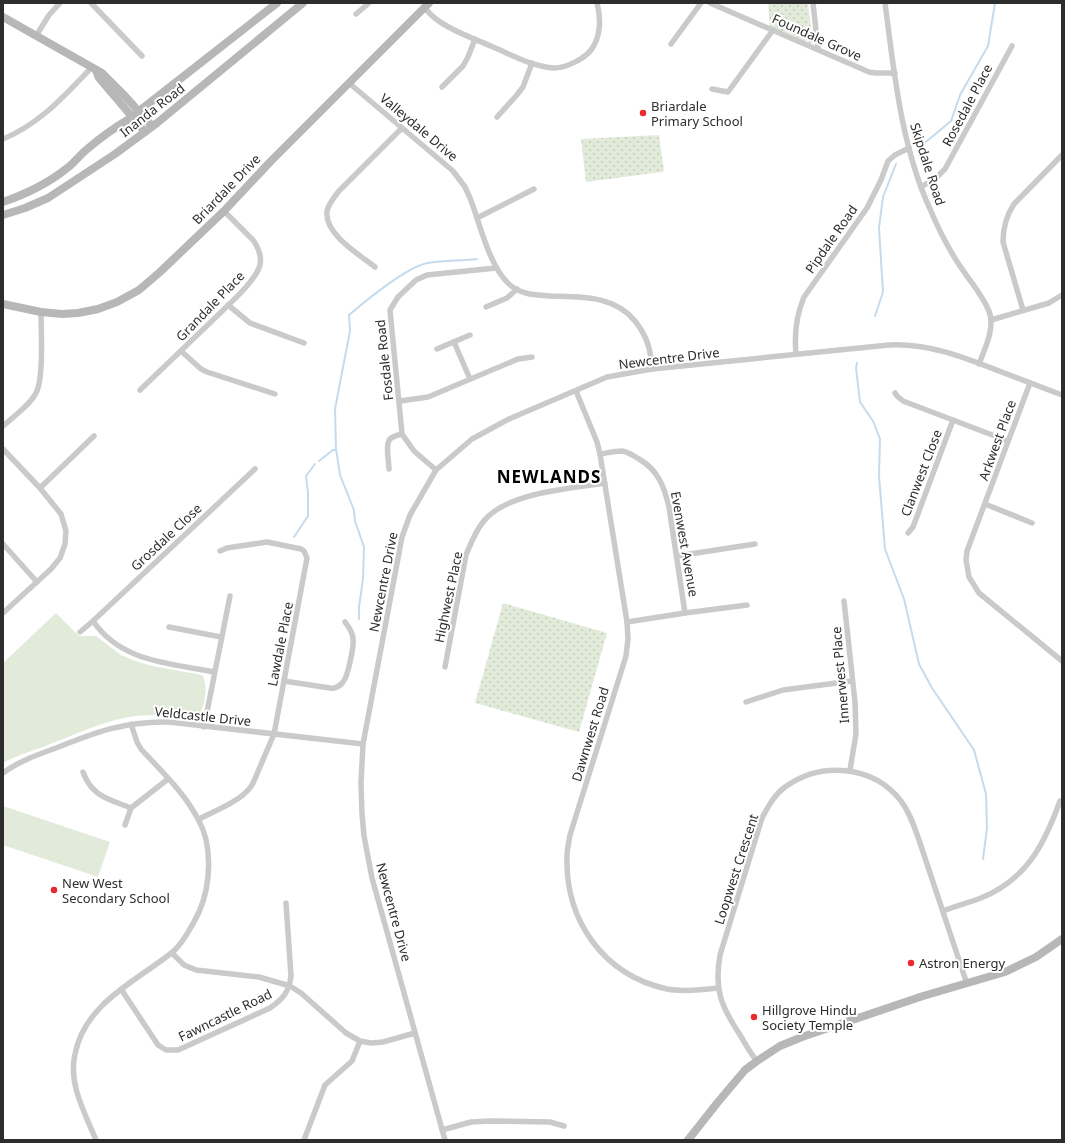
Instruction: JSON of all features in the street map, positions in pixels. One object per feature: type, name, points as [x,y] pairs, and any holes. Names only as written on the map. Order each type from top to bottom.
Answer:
[{"type":"street","points":[[36,36],[48,15],[60,3]]},
{"type":"street","points":[[91,3],[142,56]]},
{"type":"street","name":"Inanda Road","points":[[3,202],[23,195],[54,178],[111,130],[132,117],[222,48],[277,3]]},
{"type":"street","name":"Inanda Road","points":[[3,215],[25,208],[48,198],[103,163],[145,132],[303,3]]},
{"type":"street","points":[[356,14],[369,3]]},
{"type":"street","points":[[427,6],[436,19],[475,39],[532,63],[554,68],[574,62],[587,55],[597,40],[599,11],[596,3]]},
{"type":"street","points":[[670,44],[701,3]]},
{"type":"street","name":"Foundale Grove","points":[[710,3],[872,73],[896,73]]},
{"type":"street","points":[[813,3],[818,49]]},
{"type":"street","name":"Skipdale Road","points":[[886,3],[901,116],[921,187],[929,208],[948,246],[983,300],[991,320]]},
{"type":"street","name":"Briardale Drive","points":[[3,304],[42,312],[62,314],[98,309],[117,302],[139,290],[224,211],[271,161],[427,6]]},
{"type":"street","points":[[3,17],[102,73],[152,126]]},
{"type":"street","points":[[712,89],[728,92],[773,30]]},
{"type":"street","points":[[442,87],[463,66],[475,39]]},
{"type":"street","name":"Rosedale Place","points":[[921,187],[936,178],[945,169],[1012,46]]},
{"type":"street","points":[[497,117],[523,87],[532,63]]},
{"type":"street","points":[[94,68],[99,78],[145,132]]},
{"type":"street","points":[[3,139],[36,122],[94,68]]},
{"type":"street","name":"Valleydale Drive","points":[[349,83],[454,171],[465,187],[496,268],[507,281],[516,289],[534,295],[588,298],[601,300],[615,305],[631,316],[643,331],[648,343],[652,369]]},
{"type":"street","points":[[375,267],[334,232],[328,221],[327,212],[330,204],[338,192],[402,128]]},
{"type":"street","name":"Pipdale Road","points":[[796,354],[795,328],[798,312],[804,297],[867,208],[888,161],[895,155],[909,148]]},
{"type":"street","points":[[1023,310],[1003,242],[1005,222],[1008,213],[1014,204],[1062,155]]},
{"type":"street","points":[[478,218],[534,189]]},
{"type":"street","name":"Grandale Place","points":[[140,390],[228,305],[252,280],[260,266],[260,251],[253,240],[224,211]]},
{"type":"street","name":"Fosdale Road","points":[[402,434],[390,310],[398,297],[416,280],[427,275],[496,268]]},
{"type":"street","points":[[486,307],[507,298],[516,289]]},
{"type":"street","points":[[979,364],[990,334],[991,320],[1049,303],[1062,295]]},
{"type":"street","points":[[228,305],[250,323],[304,342]]},
{"type":"street","points":[[3,426],[28,404],[36,392],[41,375],[42,312]]},
{"type":"street","points":[[436,349],[470,335]]},
{"type":"street","points":[[454,342],[470,379]]},
{"type":"street","name":"Newcentre Drive","points":[[445,1140],[414,1033],[368,858],[364,836],[361,783],[363,744],[402,537],[410,515],[436,470],[472,439],[509,419],[607,377],[652,369],[889,345],[905,345],[935,349],[1062,395]]},
{"type":"street","points":[[181,351],[201,369],[207,372],[275,394]]},
{"type":"street","points":[[400,401],[428,397],[518,359],[532,357]]},
{"type":"street","name":"Arkwest Place","points":[[1030,383],[967,551],[967,569],[969,577],[979,593],[1062,661]]},
{"type":"street","name":"Dawnwest Road","points":[[576,391],[597,442],[600,454],[627,622],[628,639],[626,656],[570,835],[567,855],[570,898],[577,917],[589,938],[601,953],[620,968],[643,981],[667,989],[692,991],[718,988]]},
{"type":"street","points":[[895,394],[903,401],[1008,441]]},
{"type":"street","name":"Clanwest Close","points":[[908,533],[913,527],[953,420]]},
{"type":"street","points":[[390,469],[387,446],[388,441],[402,434],[414,451],[436,470]]},
{"type":"street","points":[[40,488],[94,436]]},
{"type":"street","points":[[3,449],[40,488],[61,514],[65,525],[66,535],[65,544],[60,558],[51,569],[3,613]]},
{"type":"street","name":"Evenwest Avenue","points":[[600,454],[621,451],[629,453],[644,462],[660,479],[666,491],[685,613]]},
{"type":"street","name":"Grosdale Close","points":[[80,632],[255,469]]},
{"type":"street","name":"Highwest Place","points":[[445,667],[466,555],[473,538],[484,521],[496,510],[509,502],[528,496],[605,483]]},
{"type":"street","points":[[985,504],[1032,523]]},
{"type":"street","name":"Lawdale Place","points":[[199,819],[248,792],[274,734],[307,558],[304,551],[301,549],[271,542],[220,550]]},
{"type":"street","points":[[3,544],[37,582]]},
{"type":"street","points":[[677,556],[755,544]]},
{"type":"street","points":[[204,727],[230,596]]},
{"type":"street","name":"Innerwest Place","points":[[844,601],[855,702],[856,734],[850,770]]},
{"type":"street","points":[[627,622],[747,605]]},
{"type":"street","points":[[93,621],[99,630],[114,644],[133,654],[156,661],[214,672]]},
{"type":"street","points":[[284,681],[330,688],[341,685],[345,680],[353,647],[353,638],[345,622]]},
{"type":"street","points":[[169,627],[221,636]]},
{"type":"street","points":[[746,702],[783,690],[852,681]]},
{"type":"street","name":"Veldcastle Drive","points":[[3,773],[27,759],[79,739],[115,727],[149,722],[169,722],[363,744]]},
{"type":"street","points":[[96,1140],[79,1100],[75,1082],[74,1055],[80,1034],[90,1018],[108,998],[172,953],[192,927],[204,899],[209,865],[207,849],[199,819],[183,795],[141,749],[137,742],[132,724]]},
{"type":"street","name":"Loopwest Crescent","points":[[757,1060],[729,1018],[721,1002],[718,988],[718,967],[723,945],[762,818],[772,800],[785,787],[811,774],[829,770],[850,770],[864,774],[879,782],[894,793],[901,801],[912,820],[967,984]]},
{"type":"street","points":[[83,772],[90,788],[98,794],[131,808]]},
{"type":"street","points":[[125,825],[131,808],[168,779]]},
{"type":"street","points":[[943,911],[980,898],[1001,888],[1024,870],[1040,848],[1050,828],[1060,801]]},
{"type":"street","points":[[286,903],[291,976],[290,986]]},
{"type":"street","points":[[688,1140],[733,1083],[757,1060],[780,1046],[802,1037],[924,996],[1005,972],[1036,957],[1062,939]]},
{"type":"street","points":[[172,953],[184,966],[196,970],[258,977],[290,986],[301,993],[346,1033],[360,1041],[371,1043],[383,1042],[414,1033]]},
{"type":"street","name":"Fawncastle Road","points":[[121,989],[158,1045],[166,1050],[178,1050],[270,1008],[281,1000],[290,986]]},
{"type":"street","points":[[304,1140],[325,1085],[352,1061],[360,1041]]},
{"type":"street","points":[[442,1130],[471,1122],[490,1121],[550,1122],[564,1126]]},
{"type":"green space","points":[[768,3],[808,3],[813,44],[809,44],[807,40],[804,43],[792,35],[770,27]]},
{"type":"green space","points":[[659,135],[664,171],[586,182],[581,139]]},
{"type":"green space","points":[[503,603],[607,633],[579,732],[475,703]]},
{"type":"green space","points":[[56,613],[79,636],[96,636],[121,655],[135,661],[152,666],[202,675],[205,684],[205,696],[201,712],[198,715],[191,717],[146,715],[124,718],[91,728],[19,755],[3,763],[3,663]]},
{"type":"green space","points":[[3,806],[110,842],[98,877],[3,845]]},
{"type":"waterway","points":[[921,146],[951,121],[960,95],[988,46],[995,3]]},
{"type":"waterway","points":[[875,316],[883,292],[879,228],[883,197],[896,164]]},
{"type":"waterway","points":[[359,619],[363,579],[364,547],[355,521],[354,510],[340,475],[336,449],[335,409],[350,331],[349,315],[365,301],[409,270],[434,262],[477,259]]},
{"type":"waterway","points":[[857,363],[856,368],[860,402],[873,421],[880,439],[879,476],[885,549],[904,599],[919,664],[932,688],[974,750],[986,794],[987,828],[983,859]]},
{"type":"waterway","points":[[319,461],[333,450],[336,450]]},
{"type":"waterway","points":[[294,537],[308,516],[306,476],[315,464]]},
{"type":"place","name":"Briardale Primary School","points":[[643,113]]},
{"type":"place","name":"New West Secondary School","points":[[54,890]]},
{"type":"place","name":"Astron Energy","points":[[911,963]]},
{"type":"place","name":"Hillgrove Hindu Society Temple","points":[[754,1017]]},
{"type":"district","name":"NEWLANDS","points":[[549,476]]}]
